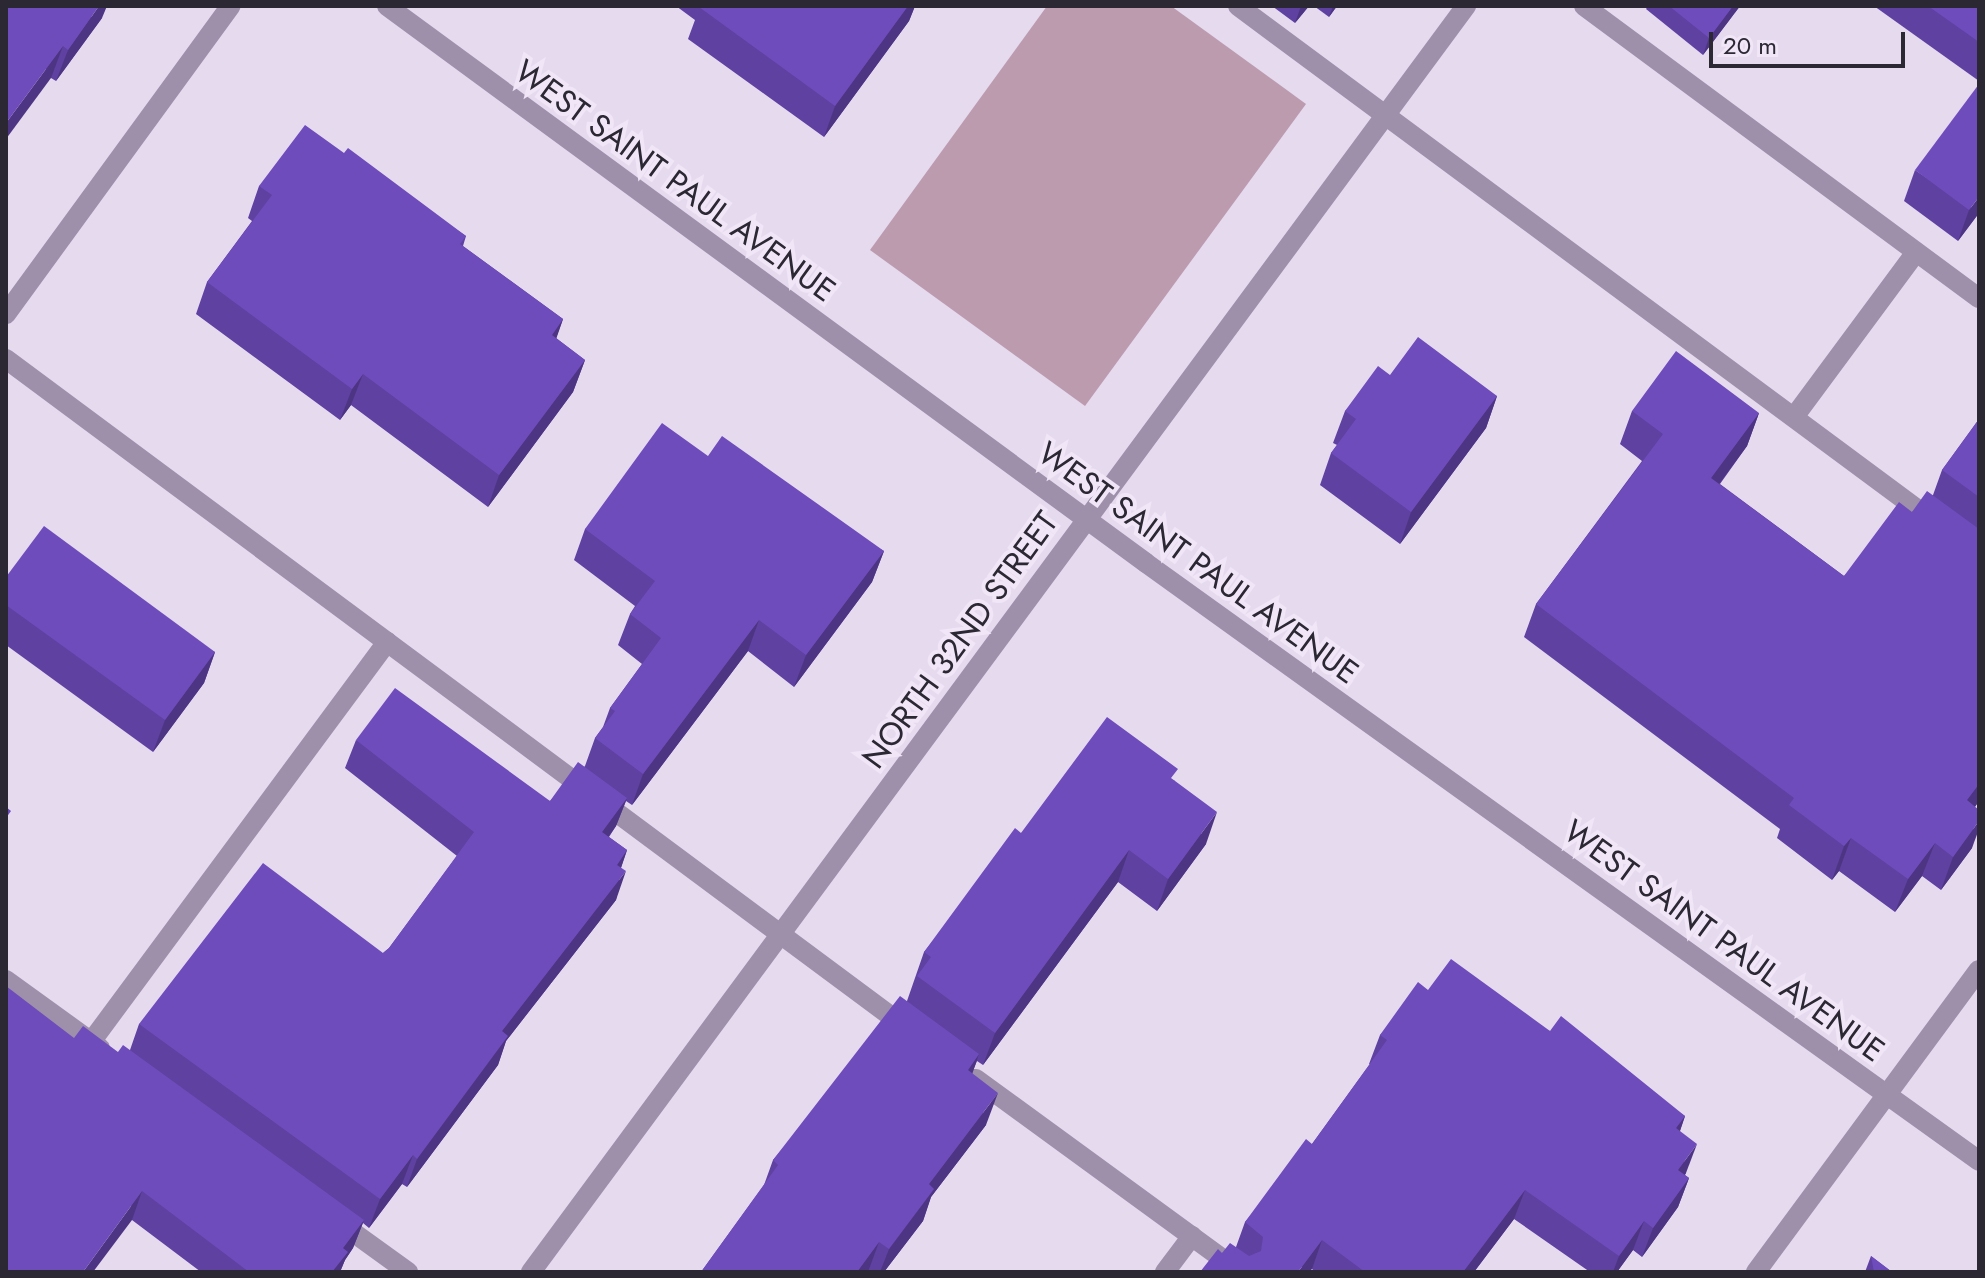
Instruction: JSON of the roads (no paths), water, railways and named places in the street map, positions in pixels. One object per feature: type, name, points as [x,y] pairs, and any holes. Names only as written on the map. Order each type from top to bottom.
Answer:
[{"type":"street","points":[[6,314],[231,6]]},
{"type":"street","name":"WEST SAINT PAUL AVENUE","points":[[387,6],[1086,520],[1979,1161]]},
{"type":"street","points":[[1238,6],[1979,555]]},
{"type":"street","name":"NORTH 32ND STREET","points":[[531,1272],[1466,6]]},
{"type":"street","points":[[1584,6],[1979,298]]},
{"type":"street","points":[[1794,417],[1916,252]]},
{"type":"street","points":[[6,359],[926,1042]]},
{"type":"street","points":[[91,1042],[387,642]]},
{"type":"street","points":[[1756,1272],[1979,970]]},
{"type":"street","points":[[6,980],[116,1060]]},
{"type":"street","points":[[964,1070],[1241,1272]]},
{"type":"street","points":[[319,1208],[408,1272]]},
{"type":"street","points":[[1165,1272],[1192,1236]]}]
